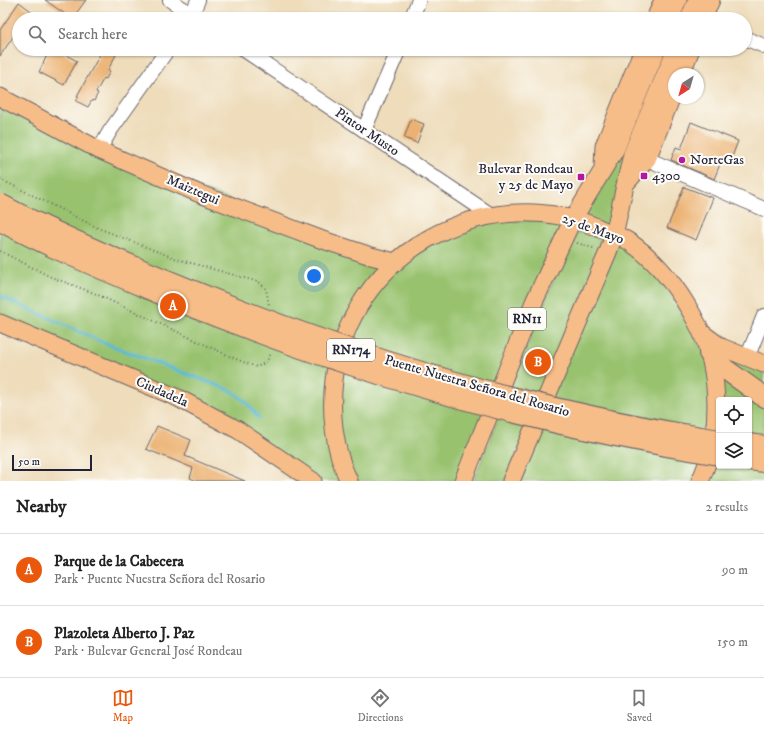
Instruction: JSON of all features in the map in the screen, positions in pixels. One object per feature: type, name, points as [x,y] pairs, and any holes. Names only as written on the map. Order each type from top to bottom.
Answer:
[{"type":"highway","name":"Puente Nuestra Señora del Rosario","points":[[0,204],[118,260],[192,291],[278,325],[364,354],[524,402],[583,416],[716,439]]},
{"type":"highway","name":"Puente Nuestra Señora del Rosario","points":[[0,221],[115,274],[203,312],[277,340],[361,369],[458,398],[579,429],[716,454]]},
{"type":"highway","points":[[709,353],[749,388],[764,397]]},
{"type":"highway","points":[[752,444],[764,446]]},
{"type":"highway","points":[[752,460],[764,462]]},
{"type":"main road","points":[[658,12],[663,0]]},
{"type":"main road","points":[[673,12],[678,0]]},
{"type":"main road","points":[[692,12],[697,0]]},
{"type":"main road","points":[[706,12],[711,0]]},
{"type":"main road","points":[[602,169],[604,146],[640,56]]},
{"type":"main road","points":[[573,219],[602,169],[615,150],[654,56]]},
{"type":"main road","points":[[511,481],[614,235],[632,154],[673,56]]},
{"type":"main road","points":[[683,68],[688,56]]},
{"type":"main road","name":"Maiztegui","points":[[0,97],[99,150],[260,217],[371,256],[395,262]]},
{"type":"main road","points":[[626,183],[647,159],[669,104]]},
{"type":"main road","name":"25 de Mayo","points":[[349,481],[334,428],[332,398],[336,365],[344,337],[357,310],[369,291],[395,262],[408,251],[435,234],[465,222],[491,215],[520,213],[550,214],[573,219],[626,240],[642,251],[665,272],[686,303],[702,333],[709,353],[715,384],[716,416],[711,448],[700,481]]},
{"type":"main road","name":"RN11","points":[[463,481],[534,302],[573,219]]},
{"type":"main road","name":"Ciudadela","points":[[0,323],[178,398],[238,430],[312,481]]},
{"type":"main road","points":[[702,333],[721,347],[764,364]]},
{"type":"street","points":[[170,0],[186,12]]},
{"type":"street","points":[[195,12],[198,0]]},
{"type":"street","points":[[414,12],[419,0]]},
{"type":"street","points":[[752,41],[764,46]]},
{"type":"street","points":[[99,150],[110,131],[163,56]]},
{"type":"street","name":"Pintor Musto","points":[[253,56],[491,215]]},
{"type":"street","points":[[364,130],[395,56]]},
{"type":"street","points":[[647,159],[764,209]]},
{"type":"street","points":[[747,358],[764,316]]},
{"type":"path","points":[[576,243],[602,250]]},
{"type":"green space","points":[[641,56],[686,56],[678,68],[668,68],[668,102],[626,183],[615,235],[626,240],[702,333],[764,364],[764,481],[511,481],[614,235],[573,219],[602,169]]},
{"type":"green space","points":[[0,97],[99,150],[395,262],[465,222],[573,219],[463,481],[313,481],[238,430],[0,323]]},
{"type":"green space","points":[[580,232],[603,240],[604,245],[505,481],[473,481],[569,241],[574,234]]},
{"type":"building","points":[[45,0],[86,0],[77,12],[62,12]]},
{"type":"building","points":[[19,2],[31,11],[30,12],[12,12]]},
{"type":"building","points":[[12,12],[12,38],[0,56],[0,30]]},
{"type":"building","points":[[47,56],[68,56],[77,61],[64,85],[39,72]]},
{"type":"building","points":[[99,56],[115,56],[108,70],[110,71],[106,79],[104,78],[96,92],[98,93],[94,101],[92,100],[88,107],[76,101],[79,97],[77,96]]},
{"type":"building","points":[[411,119],[424,124],[417,143],[404,138]]},
{"type":"building","points":[[691,122],[738,141],[730,162],[722,159],[714,179],[671,160],[676,147],[681,149]]},
{"type":"building","points":[[684,187],[713,198],[696,240],[667,228]]},
{"type":"building","points":[[157,426],[191,440],[185,456],[245,481],[197,481],[190,478],[193,468],[146,449]]},
{"type":"waterway","points":[[0,296],[102,342],[232,391],[246,402],[259,418]]},
{"type":"place","name":"NorteGas","points":[[682,160]]},
{"type":"place","name":"4300","points":[[644,176]]},
{"type":"place","name":"Bulevar Rondeau y 25 de Mayo","points":[[581,177]]},
{"type":"place","name":"Parque de la Cabecera","points":[[173,306]]},
{"type":"place","name":"Plazoleta Alberto J. Paz","points":[[538,362]]}]
